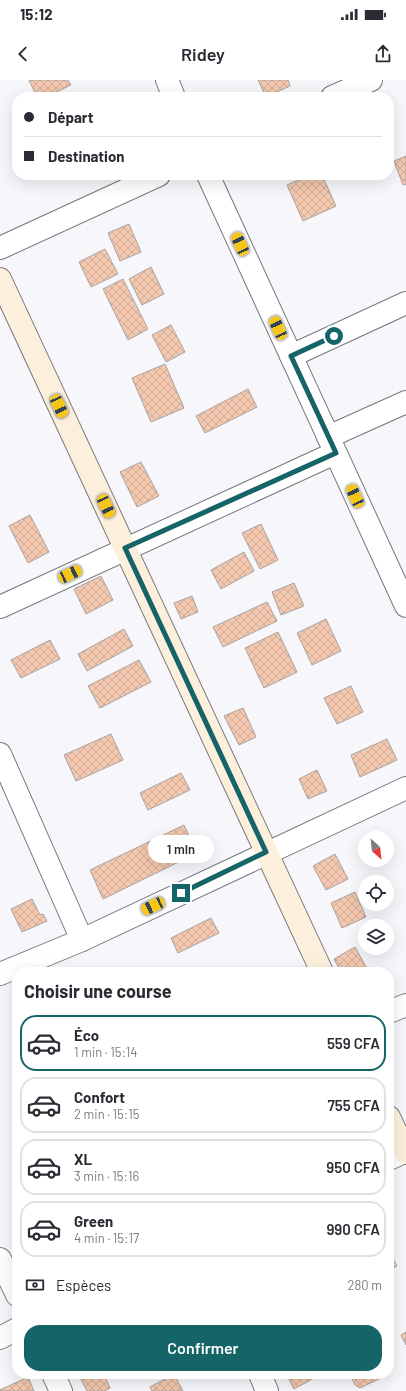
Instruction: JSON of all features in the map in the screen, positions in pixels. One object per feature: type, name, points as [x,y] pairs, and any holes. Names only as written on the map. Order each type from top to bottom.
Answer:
[{"type":"main road","points":[[0,279],[320,967]]},
{"type":"main road","points":[[394,1131],[402,1154]]},
{"type":"street","points":[[167,80],[172,92]]},
{"type":"street","points":[[343,92],[371,80]]},
{"type":"street","points":[[0,248],[149,180]]},
{"type":"street","points":[[210,180],[406,606]]},
{"type":"street","points":[[291,356],[406,303]]},
{"type":"street","points":[[0,607],[125,548],[332,445],[406,402]]},
{"type":"street","points":[[0,754],[82,940]]},
{"type":"street","points":[[17,967],[82,940],[266,852],[406,788]]},
{"type":"street","points":[[0,974],[12,969]]},
{"type":"street","points":[[394,1010],[406,1005]]},
{"type":"street","points":[[0,1259],[12,1284]]},
{"type":"street","points":[[0,1338],[12,1332]]},
{"type":"street","points":[[55,1379],[61,1391]]},
{"type":"street","points":[[262,1379],[267,1391]]},
{"type":"building","points":[[29,80],[68,80],[71,85],[56,92],[35,92]]},
{"type":"building","points":[[258,80],[288,80],[290,86],[277,92],[264,92]]},
{"type":"building","points":[[406,156],[406,184],[403,185],[394,161]]},
{"type":"building","points":[[298,180],[324,180],[336,206],[303,221],[287,185]]},
{"type":"building","points":[[129,224],[141,252],[120,261],[108,233]]},
{"type":"building","points":[[105,249],[118,274],[91,287],[79,262]]},
{"type":"building","points":[[151,267],[164,294],[142,305],[129,279]]},
{"type":"building","points":[[123,279],[148,329],[128,340],[103,289]]},
{"type":"building","points":[[171,325],[185,352],[166,362],[152,335]]},
{"type":"building","points":[[165,364],[184,408],[151,422],[132,378]]},
{"type":"building","points":[[248,389],[257,407],[205,433],[196,416]]},
{"type":"building","points":[[141,462],[159,496],[137,507],[120,472]]},
{"type":"building","points":[[30,515],[49,552],[28,563],[9,526]]},
{"type":"building","points":[[261,524],[278,560],[260,569],[242,533]]},
{"type":"building","points":[[244,552],[254,571],[221,589],[211,570]]},
{"type":"building","points":[[101,576],[113,600],[86,614],[74,589]]},
{"type":"building","points":[[294,583],[304,606],[281,615],[272,592]]},
{"type":"building","points":[[192,596],[198,612],[181,619],[174,603]]},
{"type":"building","points":[[267,602],[277,621],[223,647],[213,627]]},
{"type":"building","points":[[326,619],[341,651],[312,665],[297,633]]},
{"type":"building","points":[[124,629],[133,646],[87,671],[78,654]]},
{"type":"building","points":[[278,632],[297,672],[264,688],[245,648]]},
{"type":"building","points":[[50,640],[60,659],[21,678],[11,660]]},
{"type":"building","points":[[139,660],[151,682],[100,708],[88,686]]},
{"type":"building","points":[[351,686],[363,712],[337,724],[324,698]]},
{"type":"building","points":[[243,708],[256,737],[239,745],[224,716]]},
{"type":"building","points":[[111,734],[123,760],[76,781],[64,755]]},
{"type":"building","points":[[387,739],[397,760],[360,777],[351,755]]},
{"type":"building","points":[[317,770],[327,791],[308,799],[299,779]]},
{"type":"building","points":[[181,773],[190,790],[148,810],[140,793]]},
{"type":"building","points":[[184,825],[197,853],[103,899],[90,870]]},
{"type":"building","points":[[335,854],[348,879],[326,890],[313,866]]},
{"type":"building","points":[[355,892],[358,899],[358,911],[363,911],[366,917],[358,919],[358,921],[342,928],[331,903]]},
{"type":"building","points":[[32,899],[40,915],[43,914],[47,921],[22,932],[11,909]]},
{"type":"building","points":[[211,918],[219,933],[178,953],[171,938]]},
{"type":"building","points":[[355,947],[358,955],[359,955],[366,967],[338,967],[334,959]]},
{"type":"building","points":[[394,1260],[397,1266],[394,1268]]},
{"type":"building","points":[[406,1332],[406,1345],[401,1335]]},
{"type":"building","points":[[24,1379],[29,1379],[34,1391],[0,1391]]},
{"type":"building","points":[[81,1379],[106,1379],[110,1388],[104,1391],[87,1391]]},
{"type":"building","points":[[165,1379],[177,1379],[183,1391],[152,1391],[150,1387]]},
{"type":"building","points":[[289,1379],[312,1379],[294,1389]]},
{"type":"building","points":[[352,1379],[379,1379],[360,1388],[355,1385]]},
{"type":"route","points":[[181,893],[266,852],[125,548],[336,453],[291,356],[334,336]]}]
